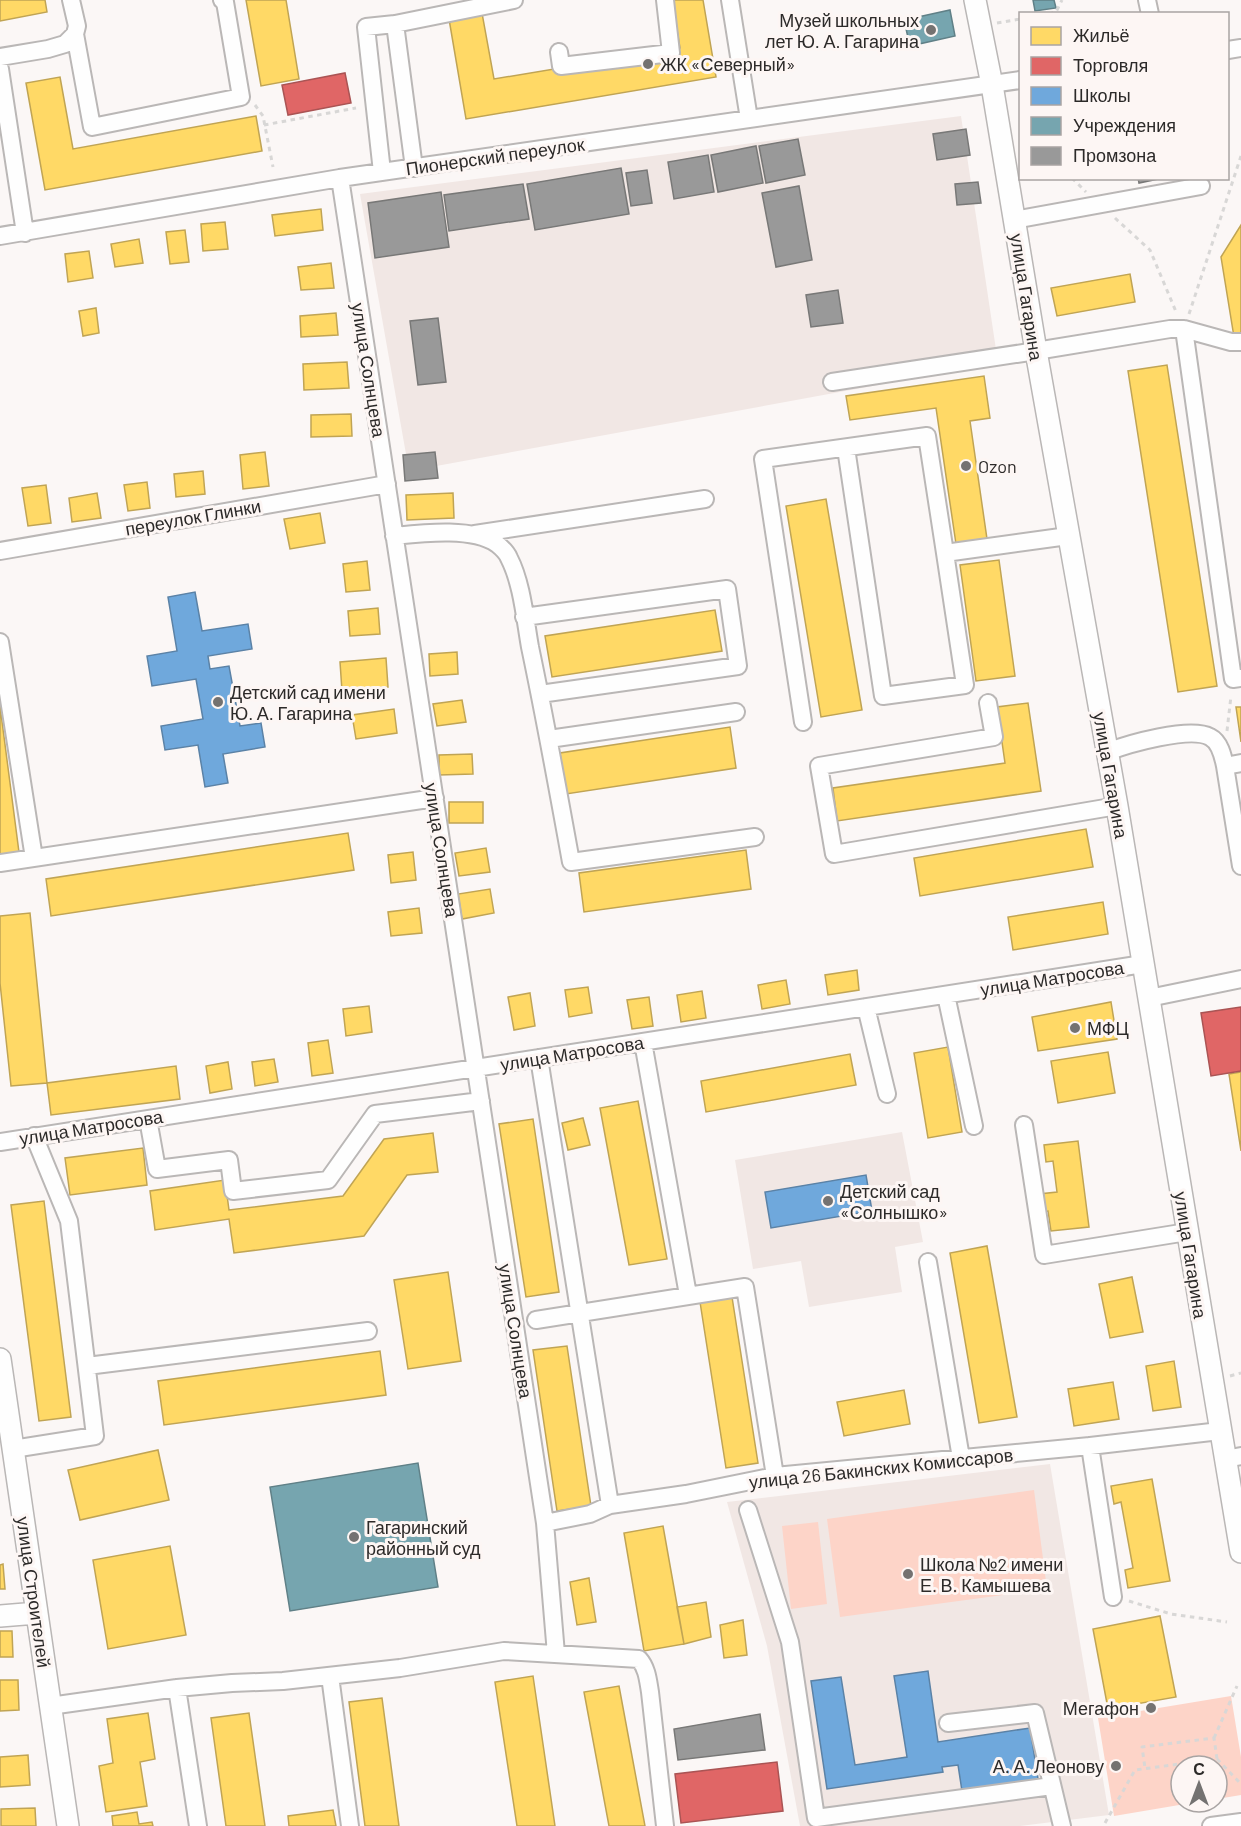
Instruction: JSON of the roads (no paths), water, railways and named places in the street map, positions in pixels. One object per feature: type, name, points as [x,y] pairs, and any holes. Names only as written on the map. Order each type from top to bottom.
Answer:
[{"type":"main road","name":"улица Гагарина","points":[[975,0],[992,85],[1068,536],[1117,806],[1220,1431],[1233,1457],[1241,1552]]},
{"type":"main road","name":"улица Строителей","points":[[0,1359],[68,1826]]},
{"type":"main road","points":[[0,1616],[36,1613]]},
{"type":"street","points":[[70,0],[77,26],[75,34],[92,126],[241,97],[225,2],[222,0]]},
{"type":"street","points":[[382,172],[366,27],[395,24],[514,0]]},
{"type":"street","points":[[559,52],[561,66],[671,53],[665,0]]},
{"type":"street","points":[[730,0],[749,119]]},
{"type":"street","points":[[395,24],[414,168]]},
{"type":"street","points":[[0,57],[65,44],[75,34]]},
{"type":"street","points":[[0,69],[25,232]]},
{"type":"street","name":"Пионерский переулок","points":[[0,236],[340,178],[1019,80]]},
{"type":"street","name":"улица Солнцева","points":[[340,178],[545,1522],[556,1654]]},
{"type":"street","points":[[1014,220],[1201,186]]},
{"type":"street","points":[[832,382],[1170,329],[1184,329],[1231,342],[1241,342]]},
{"type":"street","points":[[1184,329],[1237,678]]},
{"type":"street","points":[[803,722],[763,459],[927,436],[965,685],[883,696],[846,448]]},
{"type":"street","name":"переулок Глинки","points":[[0,550],[387,484]]},
{"type":"street","points":[[472,535],[705,500]]},
{"type":"street","points":[[394,536],[424,533],[472,535],[489,539],[509,557],[517,580],[571,862],[755,837]]},
{"type":"street","points":[[945,553],[1068,536]]},
{"type":"street","points":[[524,617],[727,588],[738,666],[540,694]]},
{"type":"street","points":[[0,642],[34,858]]},
{"type":"street","points":[[988,704],[994,737],[819,766],[834,854],[1117,806]]},
{"type":"street","points":[[549,739],[736,712]]},
{"type":"street","points":[[1107,752],[1133,742],[1156,738],[1209,736],[1217,743],[1230,762],[1241,866]]},
{"type":"street","points":[[0,863],[435,798]]},
{"type":"street","name":"улица Матросова","points":[[0,1142],[1143,964]]},
{"type":"street","points":[[1149,998],[1241,979]]},
{"type":"street","points":[[946,995],[974,1126]]},
{"type":"street","points":[[866,1007],[887,1095]]},
{"type":"street","points":[[643,1042],[688,1295]]},
{"type":"street","points":[[539,1058],[610,1505]]},
{"type":"street","points":[[148,1119],[157,1169],[229,1160],[233,1191],[328,1180],[375,1114],[481,1101]]},
{"type":"street","points":[[1024,1125],[1044,1255],[1187,1232]]},
{"type":"street","points":[[13,1449],[95,1436],[69,1221],[34,1136]]},
{"type":"street","points":[[928,1262],[961,1458]]},
{"type":"street","points":[[536,1320],[745,1287],[775,1476]]},
{"type":"street","points":[[87,1366],[368,1331]]},
{"type":"street","name":"улица 26 Бакинских Комиссаров","points":[[545,1522],[590,1514],[610,1505],[686,1494],[775,1476],[1090,1446],[1220,1431]]},
{"type":"street","points":[[1090,1446],[1113,1597]]},
{"type":"street","points":[[748,1510],[790,1642],[816,1818],[1052,1786]]},
{"type":"street","points":[[50,1706],[177,1688],[283,1681],[400,1668],[504,1651],[639,1659],[644,1664],[650,1692],[665,1826]]},
{"type":"street","points":[[330,1676],[350,1826]]},
{"type":"street","points":[[177,1688],[198,1826]]},
{"type":"street","points":[[948,1723],[1035,1713],[1062,1826]]},
{"type":"street","points":[[1212,1826],[1241,1822]]},
{"type":"place","name":"Музей школьных лет Ю. А. Гагарина","points":[[931,30]]},
{"type":"place","name":"ЖК «Северный»","points":[[648,64]]},
{"type":"place","name":"Ozon","points":[[966,466]]},
{"type":"place","name":"Детский сад имени Ю. А. Гагарина","points":[[218,702]]},
{"type":"place","name":"МФЦ","points":[[1075,1028]]},
{"type":"place","name":"Детский сад «Солнышко»","points":[[828,1201]]},
{"type":"place","name":"Гагаринский районный суд","points":[[354,1537]]},
{"type":"place","name":"Школа №2 имени Е. В. Камышева","points":[[908,1574]]},
{"type":"place","name":"Мегафон","points":[[1151,1708]]},
{"type":"place","name":"А. А. Леонову","points":[[1116,1766]]}]
